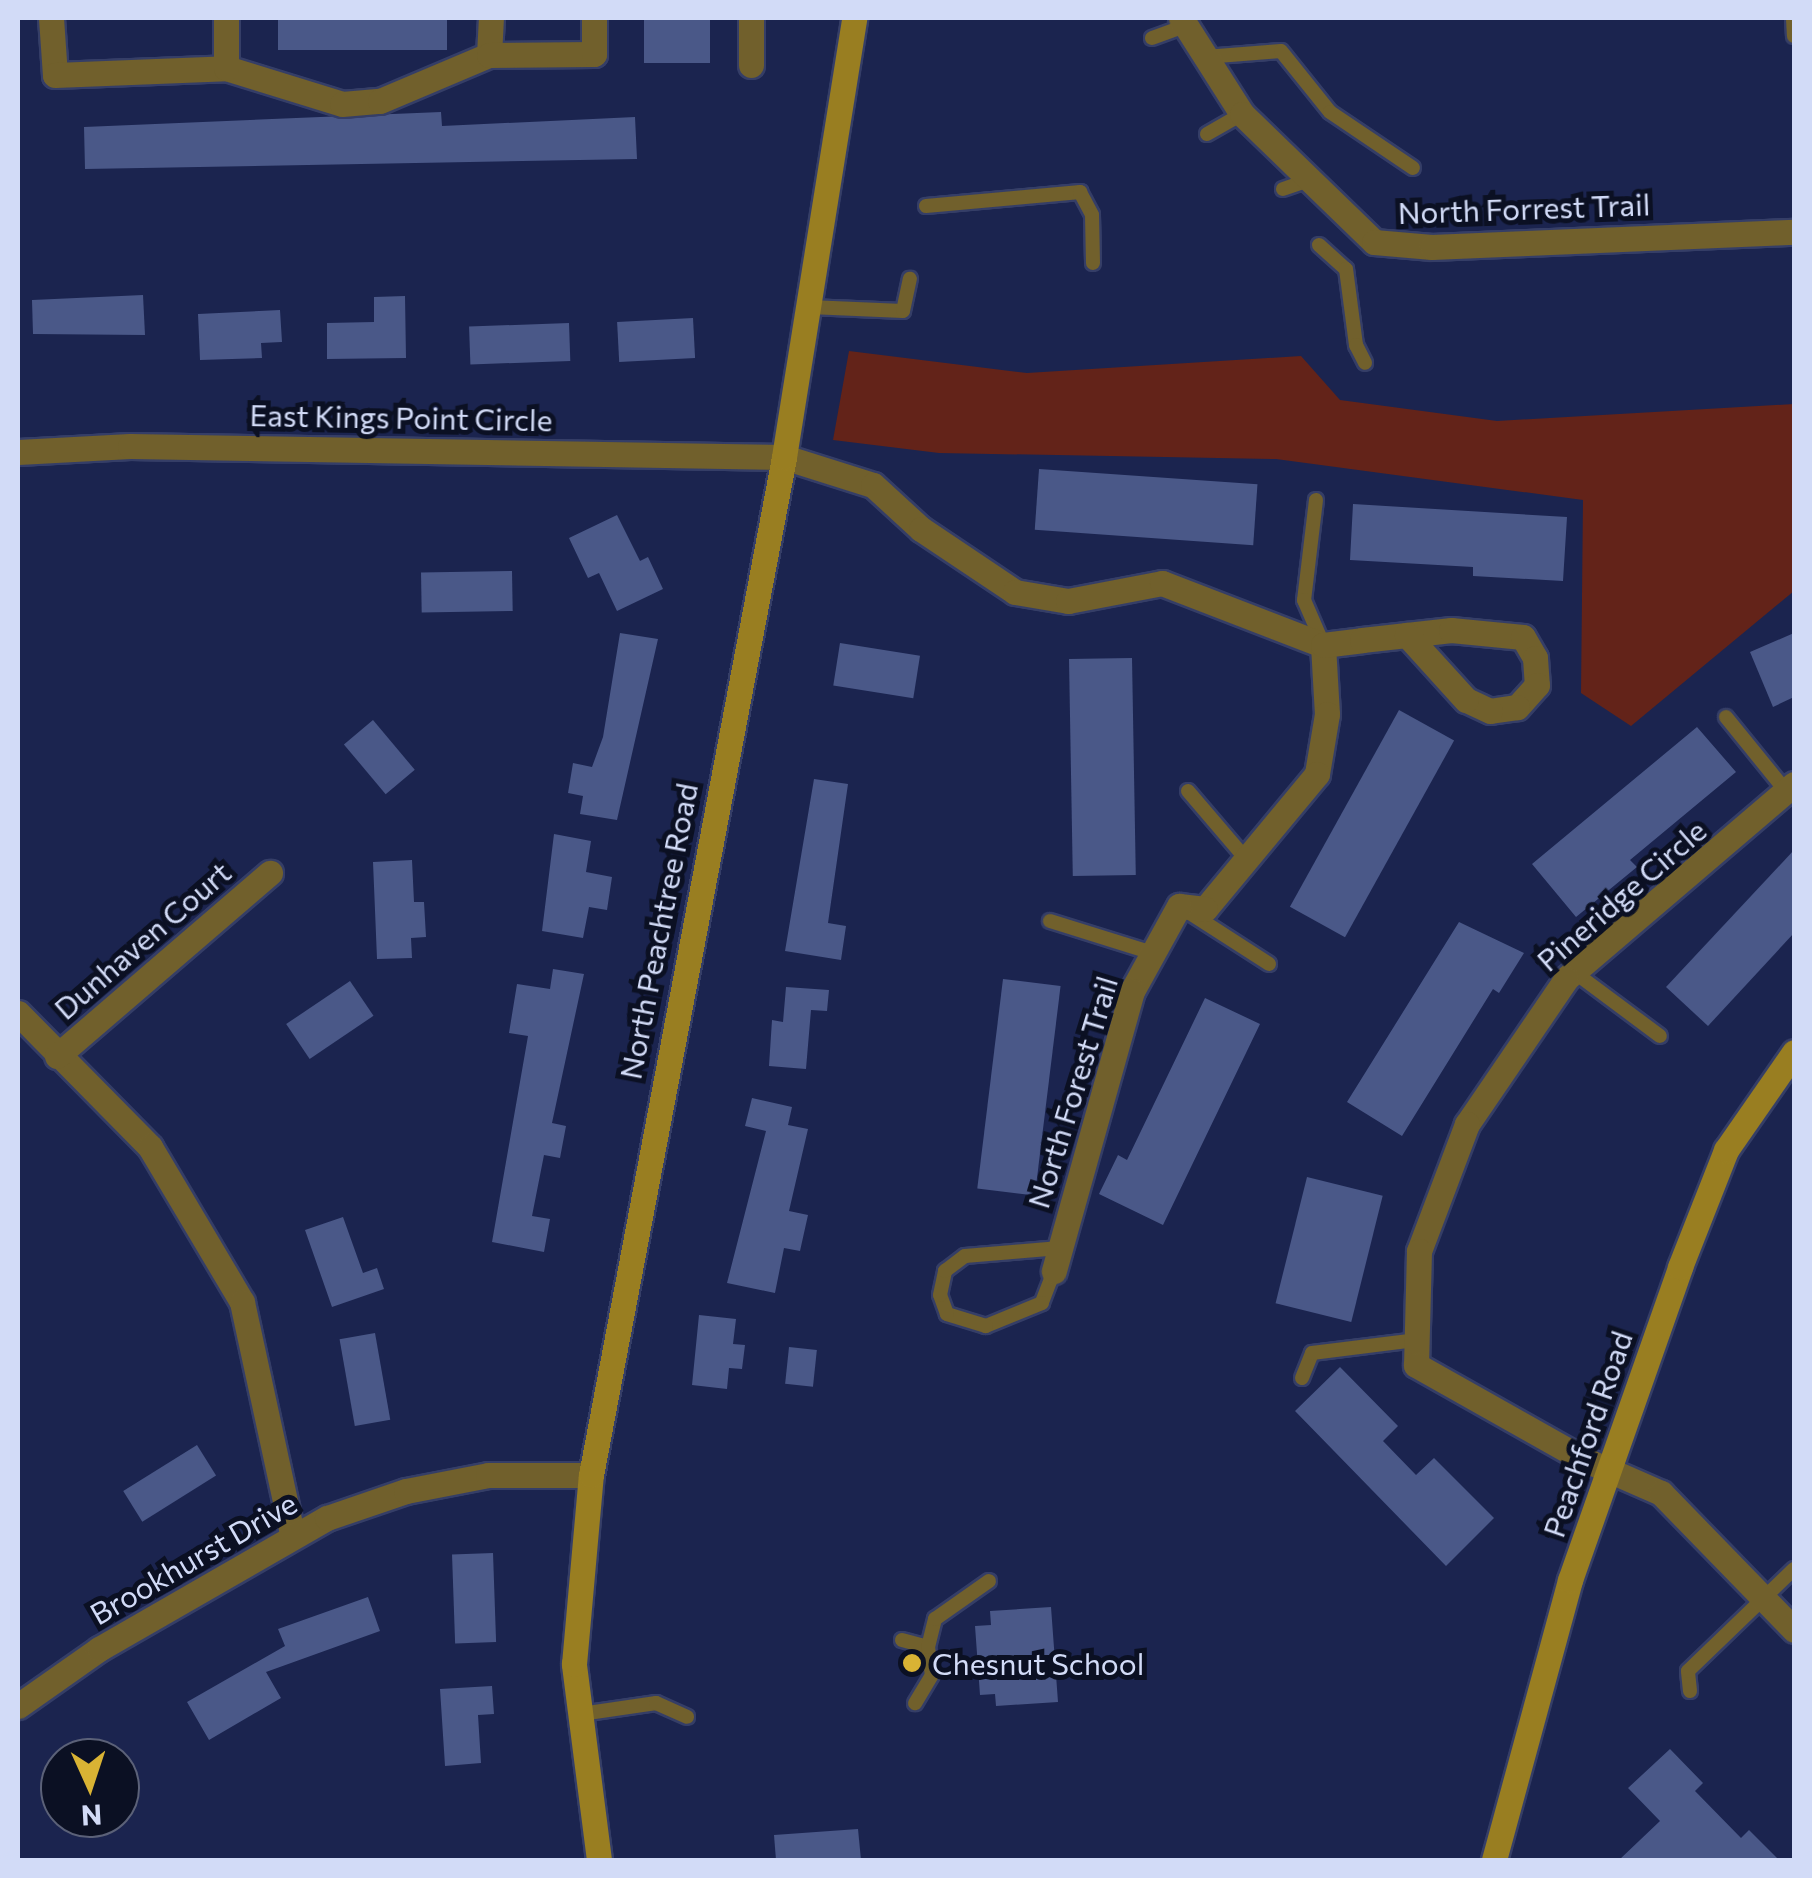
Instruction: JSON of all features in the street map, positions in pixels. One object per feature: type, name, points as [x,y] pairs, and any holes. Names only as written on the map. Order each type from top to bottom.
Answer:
[{"type":"street","points":[[51,18],[55,74],[226,68],[342,104],[380,101],[489,55],[594,54],[594,18]]},
{"type":"street","points":[[226,18],[226,68]]},
{"type":"street","points":[[489,55],[491,18]]},
{"type":"street","points":[[751,65],[752,18]]},
{"type":"street","name":"North Peachtree Road","points":[[599,1860],[574,1623],[591,1475],[784,457],[854,18]]},
{"type":"street","name":"North Forrest Trail","points":[[1183,22],[1242,114],[1295,185],[1356,230],[1398,248],[1794,232]]},
{"type":"street","name":"East Kings Point Circle","points":[[18,452],[130,446],[784,457]]},
{"type":"street","points":[[784,457],[873,486],[922,530],[1015,592],[1068,602],[1162,583],[1323,645],[1408,635],[1451,630],[1523,637],[1535,658],[1537,685],[1517,706],[1490,711],[1466,700],[1408,635]]},
{"type":"street","points":[[1180,906],[1204,909],[1316,774],[1327,714],[1323,645]]},
{"type":"street","name":"Pineridge Circle","points":[[1417,1340],[1419,1251],[1467,1124],[1574,972],[1790,787]]},
{"type":"street","name":"Dunhaven Court","points":[[57,1056],[270,873]]},
{"type":"street","name":"North Forest Trail","points":[[1057,1260],[1132,992],[1180,906]]},
{"type":"street","points":[[18,1013],[150,1146],[242,1302],[292,1533]]},
{"type":"street","name":"Peachford Road","points":[[1494,1860],[1570,1580],[1726,1150],[1794,1052]]},
{"type":"street","points":[[1417,1340],[1416,1365],[1661,1493],[1794,1630]]},
{"type":"street","name":"Brookhurst Drive","points":[[18,1706],[292,1533],[422,1488],[488,1475],[591,1475]]},
{"type":"lane","points":[[1794,18],[1794,36]]},
{"type":"lane","points":[[1152,38],[1183,22]]},
{"type":"lane","points":[[1204,57],[1281,51],[1330,112],[1413,168]]},
{"type":"lane","points":[[1207,134],[1242,114]]},
{"type":"lane","points":[[926,206],[1080,192],[1092,215],[1093,262]]},
{"type":"lane","points":[[1318,246],[1346,269],[1356,345],[1365,363]]},
{"type":"lane","points":[[808,307],[903,312],[910,279]]},
{"type":"lane","points":[[1316,500],[1304,600],[1323,645]]},
{"type":"lane","points":[[1726,717],[1790,787]]},
{"type":"lane","points":[[1188,792],[1246,859]]},
{"type":"lane","points":[[1180,906],[1269,964]]},
{"type":"lane","points":[[1050,921],[1153,953]]},
{"type":"lane","points":[[1574,972],[1660,1036]]},
{"type":"lane","points":[[965,1256],[1057,1260],[1042,1302],[986,1326],[947,1314],[940,1294],[945,1271],[965,1256]]},
{"type":"lane","points":[[1302,1378],[1312,1353],[1417,1340]]},
{"type":"lane","points":[[1690,1691],[1688,1672],[1794,1569]]},
{"type":"lane","points":[[915,1702],[932,1674],[928,1647],[936,1618],[989,1581]]},
{"type":"lane","points":[[902,1640],[928,1647]]},
{"type":"lane","points":[[581,1714],[656,1703],[688,1716]]},
{"type":"shaded area","points":[[849,351],[1027,373],[1301,356],[1340,400],[1497,421],[1794,404],[1794,591],[1631,726],[1581,693],[1583,500],[1276,459],[939,453],[833,440]]},
{"type":"building","points":[[278,18],[447,18],[447,50],[278,50]]},
{"type":"building","points":[[644,18],[710,18],[710,63],[644,63]]},
{"type":"building","points":[[441,112],[442,126],[635,117],[637,159],[85,169],[84,127]]},
{"type":"building","points":[[143,295],[145,335],[33,334],[32,300]]},
{"type":"building","points":[[405,296],[406,358],[327,359],[327,323],[374,322],[374,297]]},
{"type":"building","points":[[280,310],[282,342],[261,343],[262,358],[200,360],[198,314]]},
{"type":"building","points":[[693,318],[695,358],[619,362],[617,322]]},
{"type":"building","points":[[569,323],[570,361],[470,364],[469,326]]},
{"type":"building","points":[[1039,469],[1257,484],[1253,545],[1035,530]]},
{"type":"building","points":[[1353,504],[1567,517],[1563,581],[1473,576],[1473,567],[1350,560]]},
{"type":"building","points":[[617,515],[640,561],[648,557],[663,589],[617,611],[599,573],[588,578],[569,538]]},
{"type":"building","points":[[512,571],[513,611],[422,613],[421,573]]},
{"type":"building","points":[[620,633],[658,639],[617,820],[580,814],[583,796],[568,793],[573,763],[592,767],[603,737]]},
{"type":"building","points":[[1794,633],[1794,697],[1773,707],[1750,652]]},
{"type":"building","points":[[840,643],[920,656],[913,698],[833,685]]},
{"type":"building","points":[[1132,658],[1136,875],[1073,876],[1069,659]]},
{"type":"building","points":[[1399,710],[1454,741],[1345,937],[1290,907]]},
{"type":"building","points":[[373,720],[415,770],[386,794],[344,744]]},
{"type":"building","points":[[1697,727],[1736,772],[1630,860],[1637,867],[1576,917],[1532,864]]},
{"type":"building","points":[[814,779],[848,784],[828,923],[846,926],[841,960],[785,951]]},
{"type":"building","points":[[554,834],[591,841],[586,872],[612,877],[607,910],[589,907],[583,938],[542,931]]},
{"type":"building","points":[[1794,850],[1794,933],[1708,1026],[1666,987]]},
{"type":"building","points":[[412,860],[414,902],[424,902],[426,937],[411,938],[412,958],[377,959],[373,862]]},
{"type":"building","points":[[1459,922],[1524,953],[1499,993],[1493,989],[1402,1136],[1347,1102]]},
{"type":"building","points":[[553,969],[584,974],[552,1123],[566,1126],[560,1158],[544,1155],[532,1216],[550,1219],[544,1252],[492,1242],[528,1036],[509,1033],[517,984],[550,989]]},
{"type":"building","points":[[1003,979],[1061,986],[1035,1195],[977,1188]]},
{"type":"building","points":[[350,981],[373,1016],[310,1059],[286,1024]]},
{"type":"building","points":[[786,987],[829,990],[827,1011],[811,1010],[806,1069],[769,1066],[772,1020],[783,1022]]},
{"type":"building","points":[[1205,998],[1260,1024],[1163,1225],[1099,1194],[1118,1155],[1127,1160]]},
{"type":"building","points":[[752,1098],[792,1107],[788,1125],[808,1129],[789,1211],[808,1215],[800,1251],[784,1248],[775,1293],[727,1283],[766,1131],[745,1126]]},
{"type":"building","points":[[1307,1177],[1383,1196],[1351,1322],[1276,1303]]},
{"type":"building","points":[[343,1217],[363,1273],[377,1268],[384,1289],[332,1307],[305,1230]]},
{"type":"building","points":[[699,1315],[736,1319],[733,1344],[745,1345],[742,1369],[729,1368],[727,1389],[692,1385]]},
{"type":"building","points":[[375,1333],[390,1420],[355,1426],[340,1339]]},
{"type":"building","points":[[789,1347],[817,1350],[813,1387],[785,1384]]},
{"type":"building","points":[[1340,1367],[1398,1426],[1383,1441],[1416,1475],[1434,1458],[1494,1518],[1446,1566],[1295,1411]]},
{"type":"building","points":[[197,1445],[216,1476],[142,1522],[123,1491]]},
{"type":"building","points":[[493,1553],[496,1642],[455,1643],[452,1554]]},
{"type":"building","points":[[368,1597],[380,1631],[266,1672],[281,1698],[209,1740],[187,1702],[285,1646],[278,1629]]},
{"type":"building","points":[[1051,1607],[1058,1702],[996,1706],[995,1694],[980,1695],[975,1626],[991,1625],[990,1611]]},
{"type":"building","points":[[492,1686],[494,1714],[478,1715],[481,1763],[445,1766],[440,1689]]},
{"type":"building","points":[[1670,1749],[1703,1783],[1695,1791],[1741,1838],[1749,1830],[1779,1860],[1619,1860],[1660,1821],[1628,1788]]},
{"type":"building","points":[[858,1829],[861,1860],[776,1860],[774,1835]]},
{"type":"place","name":"Chesnut School","points":[[912,1663]]}]
